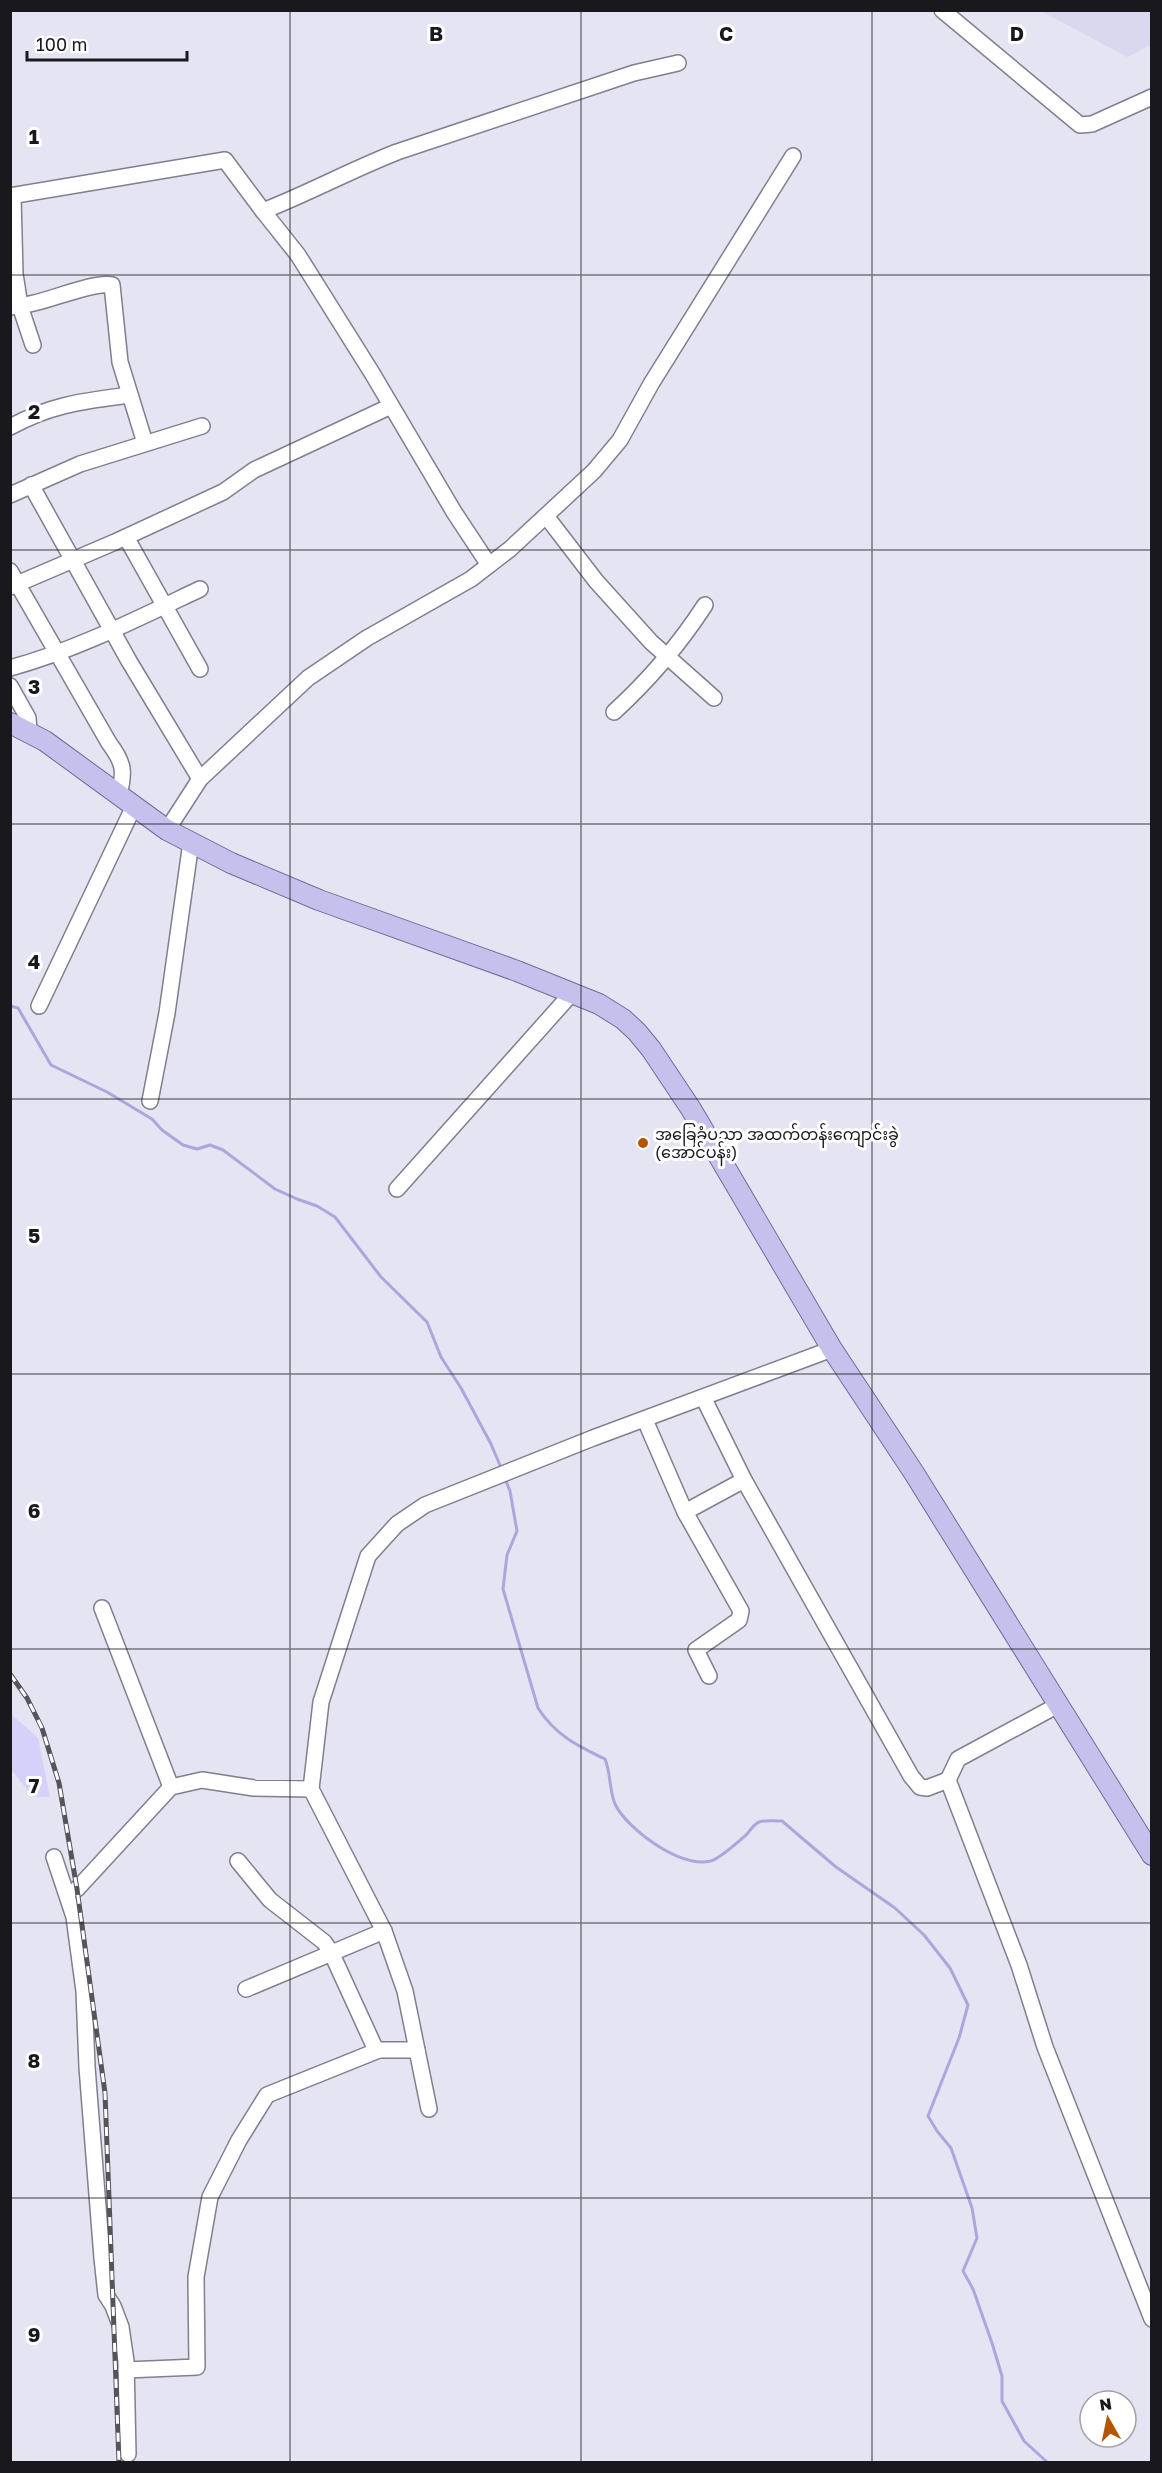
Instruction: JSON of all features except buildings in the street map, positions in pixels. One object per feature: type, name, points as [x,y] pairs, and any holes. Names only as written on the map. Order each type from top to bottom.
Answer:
[{"type":"main road","points":[[17,730],[127,800],[166,830],[231,863],[319,900],[518,971],[599,1004],[623,1019],[651,1049],[697,1119],[832,1349],[914,1473],[1152,1856]]},
{"type":"street","points":[[942,10],[1080,125],[1092,124],[1152,98]]},
{"type":"street","points":[[263,211],[307,194],[362,166],[397,152],[634,73],[678,63]]},
{"type":"street","points":[[166,830],[200,779],[308,678],[367,638],[471,579],[546,516],[594,471],[620,440],[651,384],[793,156]]},
{"type":"street","points":[[33,345],[15,306],[12,196],[225,160],[298,255],[454,512],[489,565]]},
{"type":"street","points":[[15,306],[81,291],[92,285],[104,283],[112,285],[120,362],[145,443]]},
{"type":"street","points":[[10,427],[33,415],[67,403],[130,395]]},
{"type":"street","points":[[15,585],[223,492],[254,470],[391,406]]},
{"type":"street","points":[[10,495],[80,464],[202,426]]},
{"type":"street","points":[[31,485],[71,561],[200,779]]},
{"type":"street","points":[[546,516],[596,581],[651,642],[714,698]]},
{"type":"street","points":[[126,537],[200,669]]},
{"type":"street","points":[[10,570],[15,585],[58,652],[109,743],[119,756],[124,770],[127,800],[39,1006]]},
{"type":"street","points":[[10,668],[58,652],[111,630],[200,589]]},
{"type":"street","points":[[614,712],[668,657],[705,604]]},
{"type":"street","points":[[10,686],[28,718],[17,730]]},
{"type":"street","points":[[150,1101],[167,1013],[191,842]]},
{"type":"street","points":[[397,1189],[572,993]]},
{"type":"street","points":[[429,2109],[405,1991],[384,1931],[311,1789],[321,1702],[368,1556],[397,1524],[425,1505],[832,1349]]},
{"type":"street","points":[[704,1399],[744,1480],[911,1776],[920,1787],[927,1788],[948,1780],[958,1759],[1058,1705]]},
{"type":"street","points":[[645,1420],[685,1512],[741,1611],[739,1620],[696,1650],[709,1676]]},
{"type":"street","points":[[685,1512],[744,1480]]},
{"type":"street","points":[[102,1608],[171,1787]]},
{"type":"street","points":[[77,1889],[171,1787],[202,1780],[254,1788],[311,1789]]},
{"type":"street","points":[[948,1780],[1019,1965],[1045,2047],[1152,2319]]},
{"type":"street","points":[[54,1857],[74,1917],[84,1991],[87,2067],[105,2295],[113,2306],[121,2327],[126,2370],[129,2454]]},
{"type":"street","points":[[238,1861],[270,1900],[324,1942],[331,1952],[375,2048],[379,2050]]},
{"type":"street","points":[[246,1989],[384,1931]]},
{"type":"street","points":[[126,2370],[197,2367],[196,2277],[210,2197],[267,2095],[379,2050],[417,2050]]},
{"type":"shaded area","points":[[1041,11],[1151,11],[1151,45],[1127,57]]},
{"type":"shaded area","points":[[11,1714],[38,1738],[50,1797],[33,1797],[11,1769]]},
{"type":"waterway","points":[[10,1006],[18,1008],[51,1065],[107,1092],[152,1119],[162,1130],[183,1145],[197,1149],[210,1145],[223,1150],[275,1189],[317,1206],[335,1217],[381,1277],[427,1322],[441,1357],[461,1388],[502,1470]]},
{"type":"waterway","points":[[505,1479],[510,1491],[517,1531],[507,1555],[503,1589],[538,1708],[560,1733],[605,1759],[615,1804],[632,1826],[660,1848],[676,1856],[691,1861],[705,1862],[724,1853],[759,1822],[782,1821],[836,1867],[895,1908],[924,1935],[950,1968],[968,2005],[959,2038],[928,2116],[951,2148],[972,2208],[977,2238],[963,2271],[973,2289],[1002,2376],[1002,2401],[1024,2441],[1047,2462]]},
{"type":"railway","points":[[10,1674],[27,1698],[42,1728],[59,1783],[77,1889],[105,2093],[119,2462]]},
{"type":"place","name":"အခြေခံပညာ အထက်တန်းကျောင်းခွဲ (အောင်ပန်း)","points":[[643,1143]]}]
